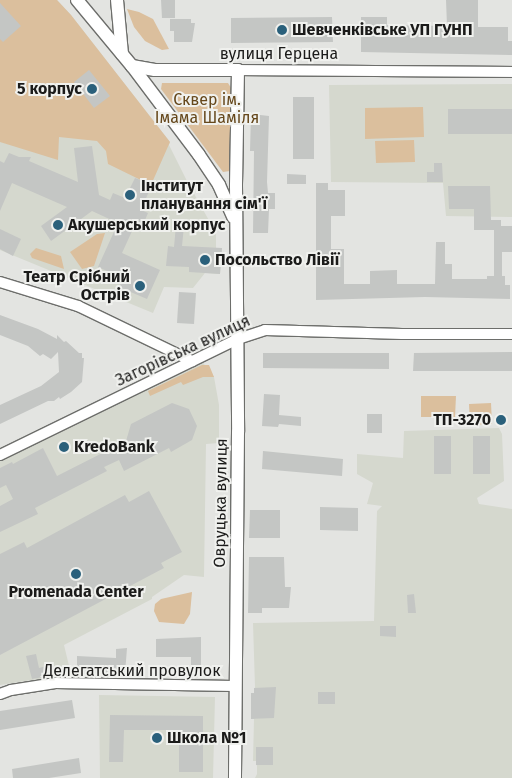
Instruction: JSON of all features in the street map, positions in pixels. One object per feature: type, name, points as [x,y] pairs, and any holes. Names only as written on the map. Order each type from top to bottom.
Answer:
[{"type":"street","points":[[77,0],[132,66]]},
{"type":"street","points":[[117,0],[122,54]]},
{"type":"street","name":"вулиця Герцена","points":[[132,66],[154,70],[512,72]]},
{"type":"street","name":"Овруцька вулиця","points":[[132,66],[219,186],[238,229]]},
{"type":"street","name":"Овруцька вулиця","points":[[235,778],[234,686],[238,339],[236,186],[238,70]]},
{"type":"street","points":[[0,282],[78,306],[192,361]]},
{"type":"street","name":"Загорівська вулиця","points":[[0,455],[238,339],[265,330],[402,334],[512,334]]},
{"type":"street","name":"Делегатський провулок","points":[[0,694],[11,690],[55,684],[234,686]]},
{"type":"shaded area","points":[[0,0],[57,0],[71,15],[170,142],[169,145],[187,181],[216,233],[216,248],[222,248],[220,274],[205,273],[193,288],[164,287],[153,313],[0,250]]},
{"type":"shaded area","points":[[512,84],[512,217],[446,216],[443,183],[331,182],[329,85]]},
{"type":"shaded area","points":[[201,360],[214,377],[219,405],[219,443],[206,444],[204,577],[184,575],[152,597],[152,599],[64,645],[71,674],[0,685],[0,457]]},
{"type":"shaded area","points":[[499,428],[502,434],[504,481],[477,498],[479,504],[512,509],[512,778],[255,778],[257,766],[256,761],[253,761],[254,719],[251,719],[251,693],[254,693],[255,687],[253,623],[374,621],[377,511],[382,506],[367,504],[373,483],[357,474],[357,454],[403,458],[404,431]]},
{"type":"shaded area","name":"Школа №1","points":[[99,695],[215,697],[213,778],[100,778]]},
{"type":"green space","points":[[0,0],[57,0],[71,15],[170,142],[151,185],[108,164],[106,151],[97,141],[59,137],[58,160],[0,142]]},
{"type":"green space","points":[[127,9],[139,12],[153,19],[169,49],[162,50],[145,41],[134,27]]},
{"type":"green space","name":"Сквер ім. Імама Шаміля","points":[[162,83],[228,83],[233,91],[230,171],[223,172],[161,89]]},
{"type":"green space","points":[[423,107],[424,137],[365,139],[365,108]]},
{"type":"green space","points":[[414,140],[415,162],[376,163],[375,141]]},
{"type":"green space","points":[[105,233],[94,266],[82,269],[70,252],[97,234]]},
{"type":"green space","points":[[36,248],[61,256],[64,269],[32,258],[30,254]]},
{"type":"green space","points":[[202,365],[209,365],[214,377],[203,377],[183,385],[181,382],[150,396],[148,391]]},
{"type":"green space","points":[[421,396],[456,396],[455,417],[421,417]]},
{"type":"green space","points":[[491,403],[492,424],[470,425],[469,404]]},
{"type":"green space","points":[[192,592],[190,614],[184,624],[159,622],[154,611],[155,604],[161,599]]},
{"type":"building","points":[[161,0],[175,0],[175,18],[162,18]]},
{"type":"building","points":[[446,0],[478,0],[478,27],[508,27],[508,41],[512,41],[512,55],[361,52],[361,17],[387,17],[387,25],[447,26]]},
{"type":"building","points":[[0,3],[21,26],[3,42],[0,39]]},
{"type":"building","name":"Шевченківське УП ГУНП","points":[[332,17],[333,42],[231,43],[231,18]]},
{"type":"building","points":[[170,19],[191,19],[191,23],[195,23],[192,42],[174,42],[174,31],[170,31]]},
{"type":"building","name":"5 корпус","points":[[89,70],[110,96],[94,108],[74,82]]},
{"type":"building","points":[[293,97],[314,97],[314,159],[293,159]]},
{"type":"building","points":[[448,109],[512,109],[512,134],[448,134]]},
{"type":"building","points":[[251,114],[269,116],[267,182],[268,193],[275,193],[275,209],[269,209],[268,233],[253,233],[254,151],[250,151]]},
{"type":"building","name":"Акушерський корпус","points":[[92,146],[99,195],[110,200],[113,193],[125,198],[135,178],[143,181],[141,186],[150,189],[141,210],[148,213],[140,232],[133,229],[122,253],[160,270],[147,299],[119,287],[123,278],[98,267],[118,223],[92,211],[51,241],[41,226],[67,207],[12,183],[0,211],[0,161],[4,163],[9,153],[19,157],[31,157],[29,161],[78,182],[74,148]]},
{"type":"building","points":[[434,163],[442,163],[443,182],[427,182],[427,172],[434,172]]},
{"type":"building","points":[[287,174],[306,175],[306,184],[287,184]]},
{"type":"building","points":[[316,183],[328,183],[328,190],[345,190],[345,216],[331,216],[331,249],[344,249],[344,284],[370,284],[370,271],[397,270],[397,284],[435,284],[436,242],[445,242],[445,264],[452,264],[452,279],[487,279],[487,276],[494,276],[494,230],[474,230],[474,209],[449,209],[448,186],[490,186],[491,220],[501,220],[501,226],[512,226],[512,252],[502,252],[502,276],[505,276],[505,285],[510,285],[510,299],[425,297],[316,300]]},
{"type":"building","points":[[176,225],[184,226],[182,246],[222,248],[220,274],[189,272],[189,267],[166,266],[168,246],[174,247]]},
{"type":"building","points":[[0,229],[21,239],[13,256],[0,249]]},
{"type":"building","points":[[179,292],[196,293],[194,324],[177,323]]},
{"type":"building","points":[[0,315],[38,329],[57,339],[57,335],[79,353],[82,353],[82,358],[84,358],[82,382],[71,392],[60,399],[59,397],[54,401],[48,401],[0,424],[0,405],[41,386],[59,372],[58,352],[51,359],[43,354],[40,356],[28,346],[0,335]]},
{"type":"building","points":[[512,352],[512,371],[413,371],[414,353]]},
{"type":"building","points":[[263,353],[389,353],[389,369],[263,368]]},
{"type":"building","points":[[264,394],[280,395],[279,415],[301,417],[301,426],[279,424],[278,427],[262,426]]},
{"type":"building","points":[[172,403],[189,409],[197,426],[192,440],[171,452],[169,448],[124,471],[119,460],[104,467],[107,471],[35,508],[38,514],[0,532],[0,506],[13,499],[6,485],[0,488],[0,468],[12,462],[13,464],[43,448],[57,476],[126,441],[131,424]]},
{"type":"building","points":[[367,414],[382,414],[382,433],[367,433]]},
{"type":"building","points":[[434,436],[451,436],[451,474],[434,474]]},
{"type":"building","points":[[473,436],[490,436],[490,474],[473,474]]},
{"type":"building","points":[[263,451],[343,459],[342,476],[262,469]]},
{"type":"building","name":"Promenada Center","points":[[149,491],[182,552],[161,563],[164,568],[0,655],[0,554],[24,542],[27,548],[125,495],[129,502]]},
{"type":"building","points":[[320,507],[358,508],[358,531],[320,530]]},
{"type":"building","points":[[250,510],[280,510],[280,538],[249,538]]},
{"type":"building","points":[[249,557],[284,557],[285,587],[291,587],[289,608],[262,608],[262,613],[248,613]]},
{"type":"building","points":[[414,594],[416,613],[408,613],[407,595]]},
{"type":"building","points":[[380,626],[396,626],[396,637],[380,636]]},
{"type":"building","points":[[201,637],[201,666],[191,666],[191,657],[156,657],[156,639]]},
{"type":"building","points":[[127,648],[125,674],[77,674],[77,656],[116,658],[116,649]]},
{"type":"building","points":[[36,654],[39,668],[46,666],[49,676],[32,679],[26,656]]},
{"type":"building","points":[[276,687],[274,718],[251,719],[251,693],[254,693],[254,688]]},
{"type":"building","points":[[318,692],[335,692],[335,704],[318,704]]},
{"type":"building","points":[[72,700],[75,718],[0,730],[0,711]]},
{"type":"building","points":[[110,715],[203,716],[203,772],[179,772],[179,730],[124,730],[123,762],[109,762]]},
{"type":"building","points":[[256,747],[273,747],[273,765],[256,765]]},
{"type":"building","points":[[79,758],[81,773],[49,778],[13,778],[12,769]]},
{"type":"place","name":"Шевченківське УП ГУНП","points":[[282,30]]},
{"type":"place","name":"5 корпус","points":[[92,89]]},
{"type":"place","name":"Інститут планування сім'ї","points":[[130,195]]},
{"type":"place","name":"Акушерський корпус","points":[[58,225]]},
{"type":"place","name":"Посольство Лівії","points":[[205,260]]},
{"type":"place","name":"Театр Срібний Острів","points":[[140,286]]},
{"type":"place","name":"ТП-3270","points":[[501,420]]},
{"type":"place","name":"KredoBank","points":[[64,447]]},
{"type":"place","name":"Promenada Center","points":[[76,574]]},
{"type":"place","name":"Школа №1","points":[[157,738]]}]
